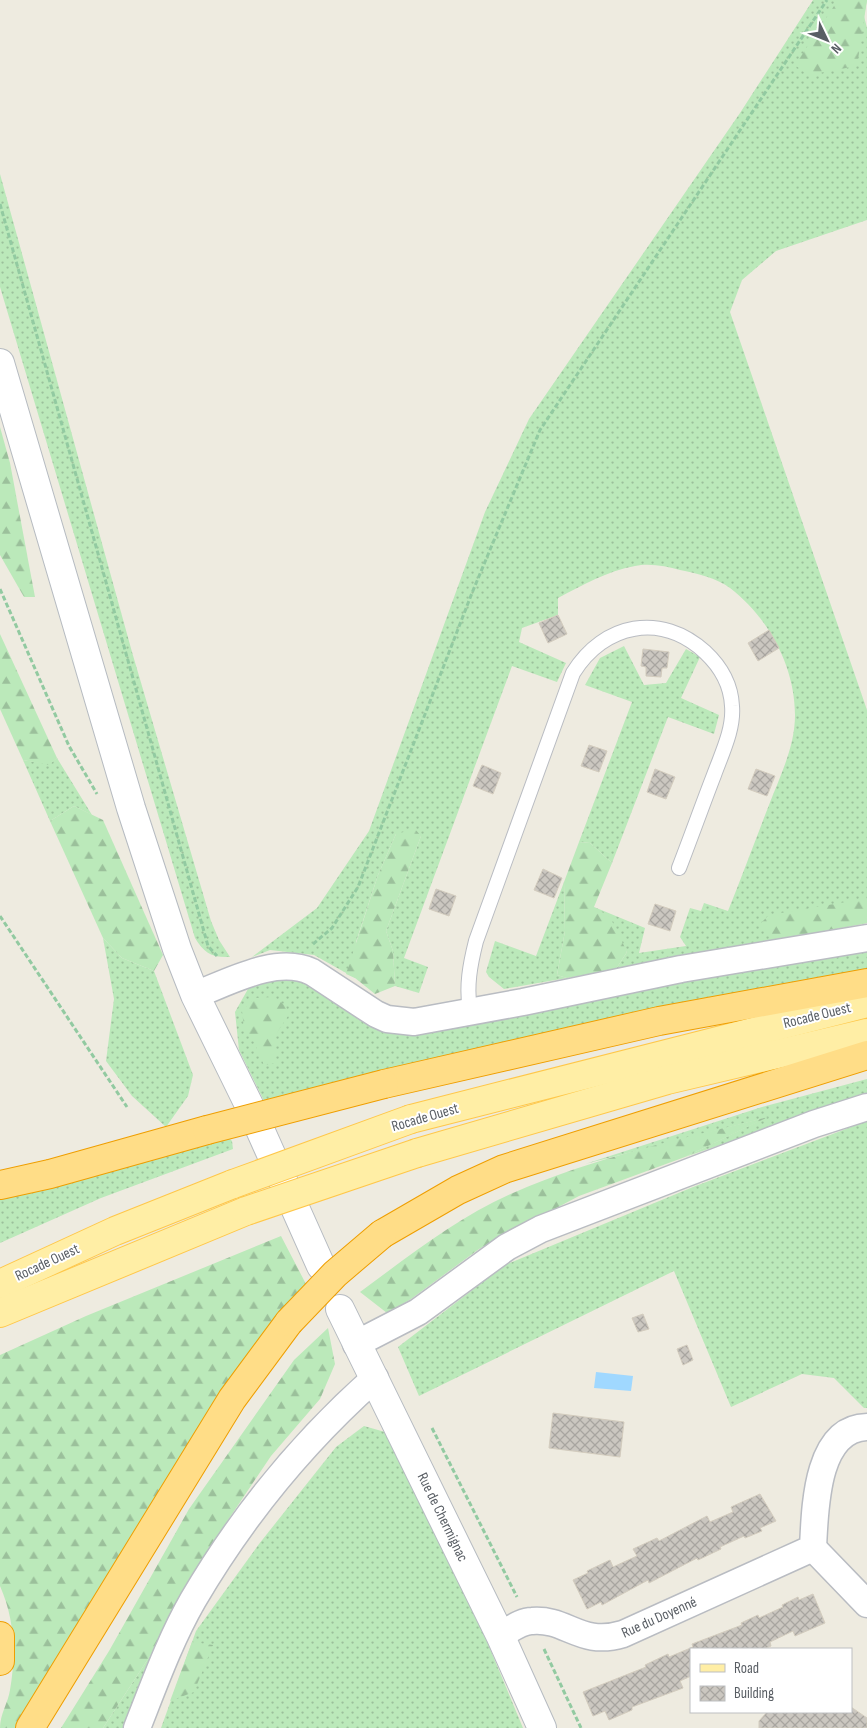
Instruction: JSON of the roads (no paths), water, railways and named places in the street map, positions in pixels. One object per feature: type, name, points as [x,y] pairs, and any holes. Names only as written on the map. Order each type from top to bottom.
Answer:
[{"type":"highway","points":[[0,1185],[50,1174],[207,1130],[384,1084],[659,1021],[867,983]]},
{"type":"highway","points":[[30,1728],[232,1399],[289,1322],[335,1274],[382,1234],[458,1190],[504,1169],[867,1055]]},
{"type":"highway","points":[[0,1636],[0,1661]]},
{"type":"main road","name":"Rocade Ouest","points":[[0,1284],[115,1231],[232,1184],[411,1119],[867,1003]]},
{"type":"main road","name":"Rocade Ouest","points":[[0,1313],[246,1211],[417,1153],[667,1080],[867,1033]]},
{"type":"street","points":[[0,363],[131,808],[178,949],[195,995],[250,1108],[321,1266]]},
{"type":"street","points":[[195,995],[272,967],[287,965],[302,967],[312,972],[359,1005],[387,1019],[414,1022],[682,969],[867,938]]},
{"type":"street","points":[[356,1344],[418,1312],[507,1247],[541,1229],[814,1124],[867,1107]]},
{"type":"street","name":"Rue de Chermignac","points":[[340,1309],[500,1635],[542,1728]]},
{"type":"street","points":[[137,1728],[167,1653],[192,1601],[219,1559],[300,1454],[346,1404],[375,1378]]},
{"type":"street","points":[[867,1427],[850,1432],[839,1441],[829,1454],[821,1472],[813,1548],[867,1604]]},
{"type":"street","name":"Rue du Doyenné","points":[[500,1635],[533,1620],[552,1624],[593,1638],[607,1639],[632,1630],[813,1548]]},
{"type":"lane","points":[[470,1011],[467,992],[468,975],[476,941],[574,673],[583,658],[598,644],[636,628],[661,627],[682,635],[697,645],[721,670],[729,687],[732,705],[729,734],[680,868]]},
{"type":"water","points":[[596,1372],[633,1376],[631,1391],[594,1388]]}]
